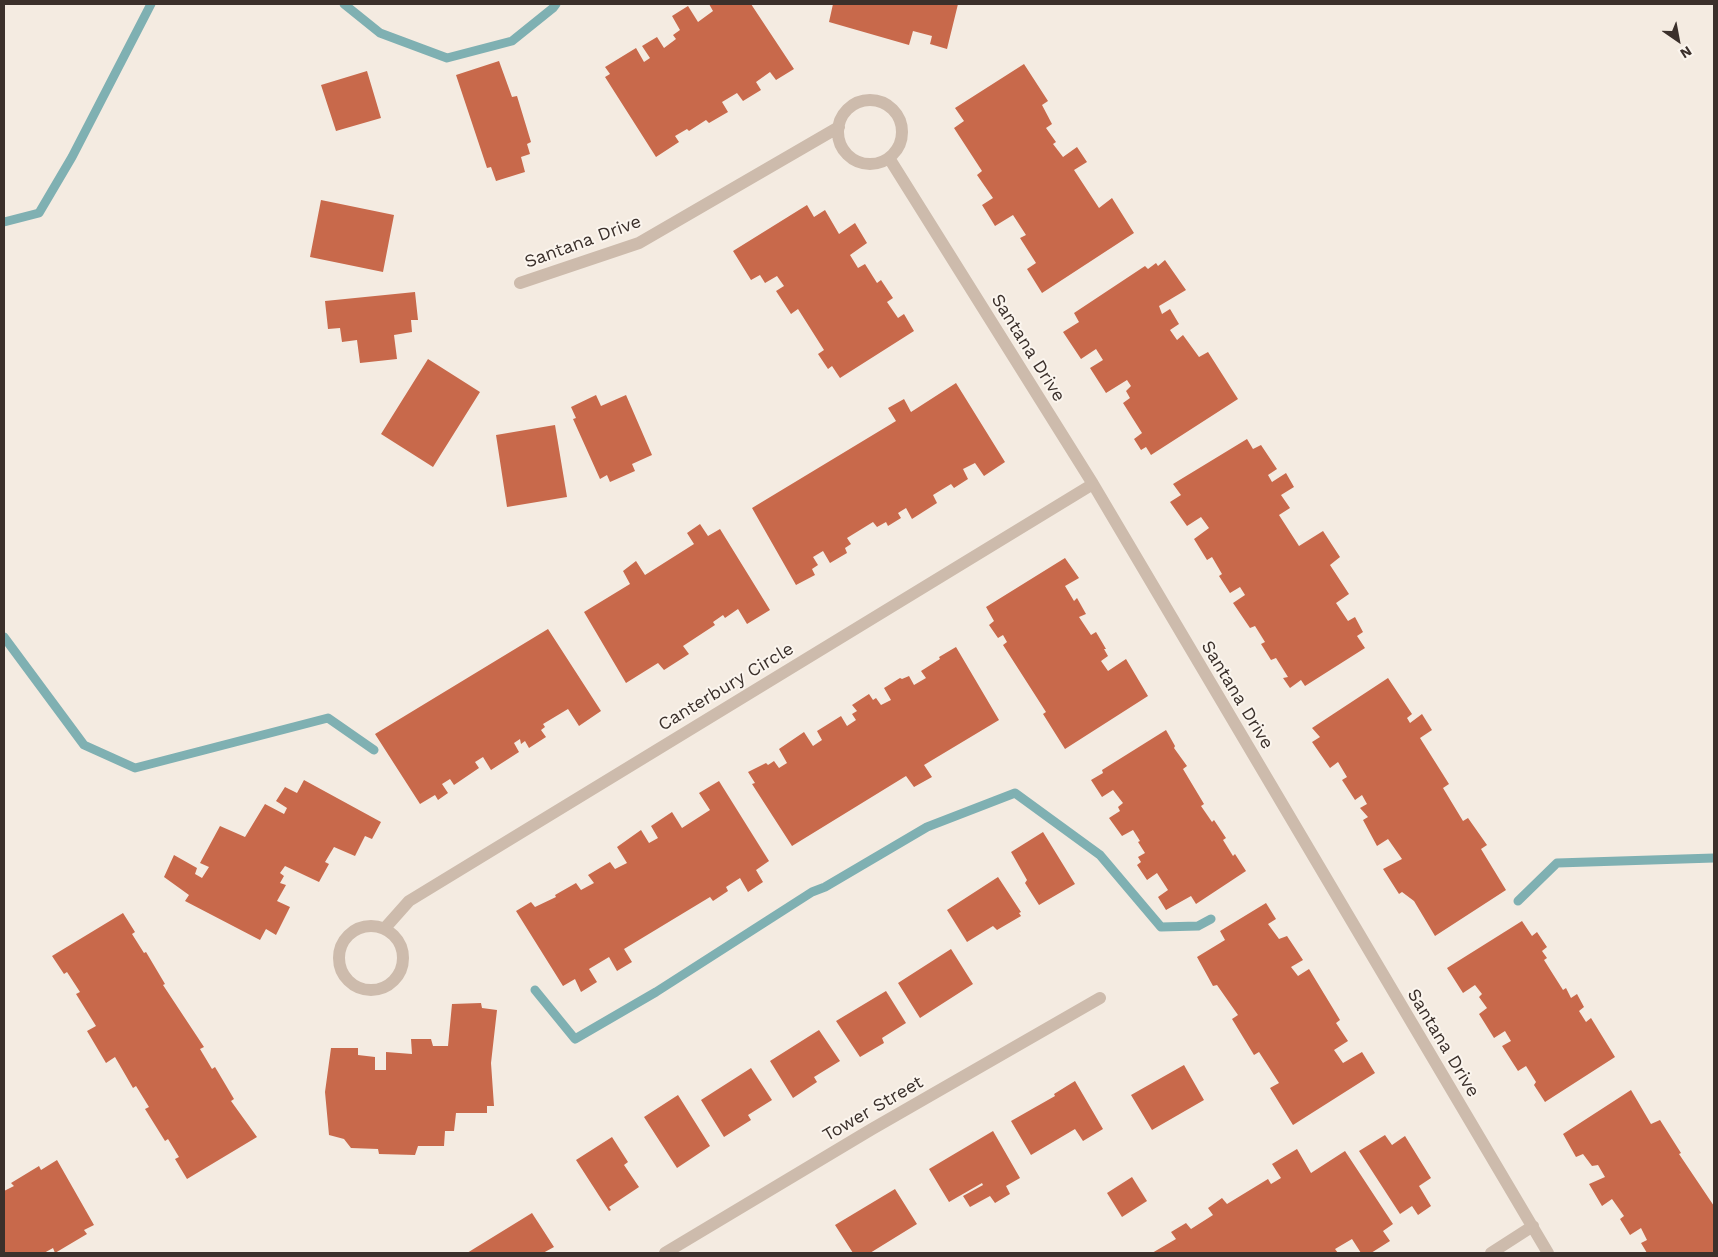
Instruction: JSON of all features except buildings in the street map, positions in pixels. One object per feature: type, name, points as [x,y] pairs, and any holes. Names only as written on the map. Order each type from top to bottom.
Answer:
[{"type":"street","name":"Santana Drive","points":[[520,283],[639,243],[839,127],[842,117],[848,109],[857,103],[872,101],[887,105],[895,112],[900,121],[902,131],[896,151],[889,158],[1092,484],[1548,1253]]},
{"type":"street","points":[[839,127],[838,138],[842,147],[848,156],[857,162],[879,163],[889,158]]},
{"type":"street","name":"Canterbury Circle","points":[[385,928],[409,901],[1092,484]]},
{"type":"street","points":[[363,926],[385,928],[394,934],[402,948],[403,964],[400,974],[388,985],[374,990],[363,989],[353,985],[345,978],[340,969],[338,958],[340,947],[345,938],[353,930],[363,926]]},
{"type":"street","name":"Tower Street","points":[[665,1253],[872,1129],[1100,998]]},
{"type":"street","points":[[1491,1253],[1533,1226]]},
{"type":"waterway","points":[[4,222],[39,213],[72,157],[151,4]]},
{"type":"waterway","points":[[344,4],[380,33],[447,58],[512,41],[556,4]]},
{"type":"waterway","points":[[4,637],[84,745],[135,768],[328,718],[374,750]]},
{"type":"waterway","points":[[535,990],[575,1039],[656,992],[812,892],[825,887],[927,827],[1015,793],[1100,855],[1161,927],[1198,926],[1211,919]]},
{"type":"waterway","points":[[1518,901],[1557,863],[1714,858]]}]
